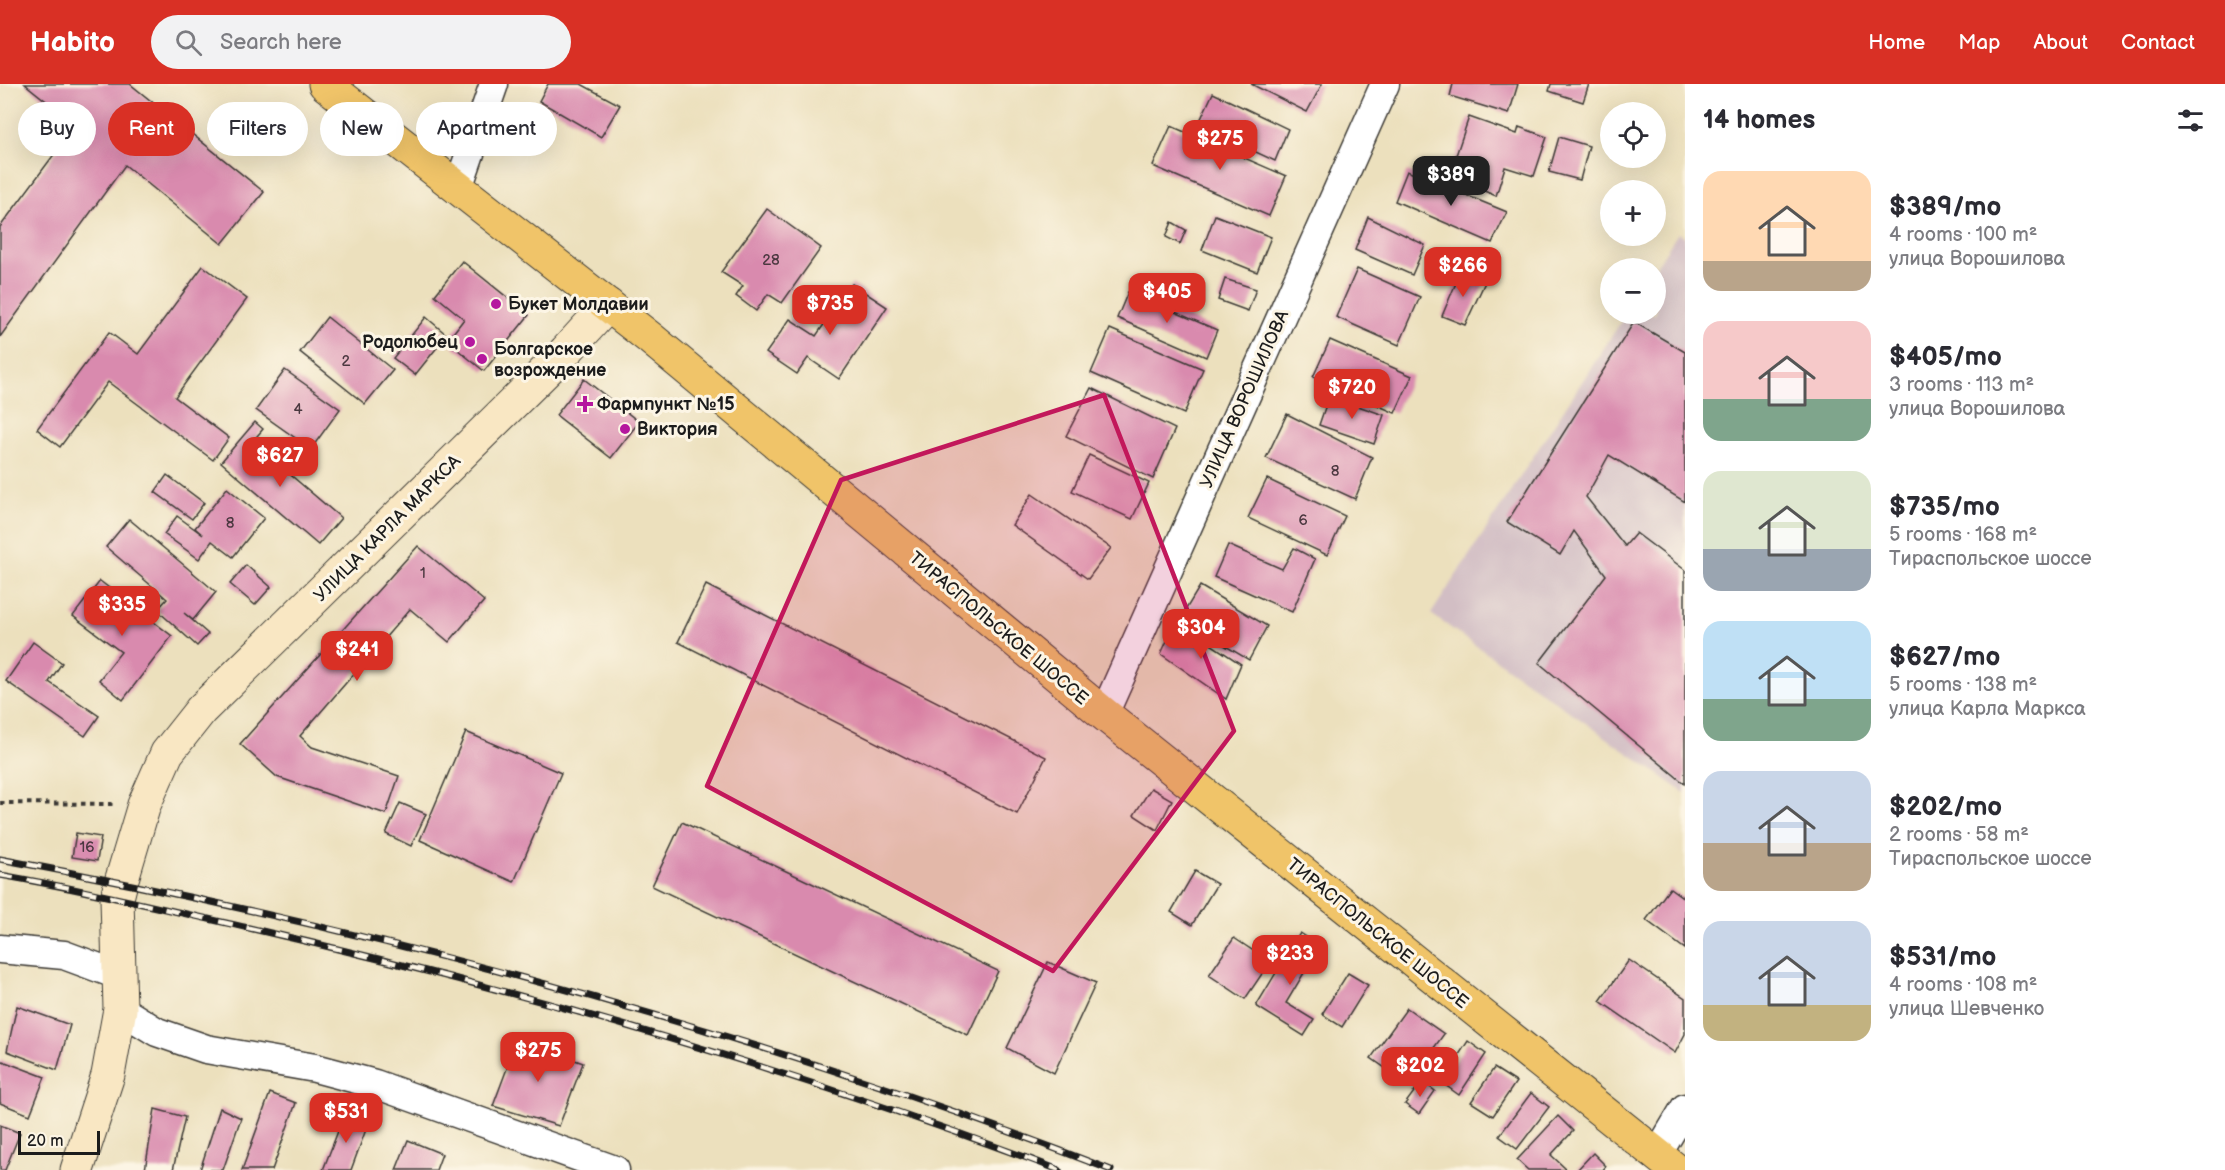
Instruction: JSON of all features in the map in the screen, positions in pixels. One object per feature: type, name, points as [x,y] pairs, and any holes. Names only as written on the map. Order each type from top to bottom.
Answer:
[{"type":"main road","name":"ТИРАСПОЛЬСКОЕ ШОССЕ","points":[[325,84],[608,304],[1104,714],[1666,1162]]},
{"type":"main road","name":"УЛИЦА КАРЛА МАРКСА","points":[[77,1170],[108,1075],[120,1009],[117,898],[144,805],[167,753],[201,710],[566,351],[608,304]]},
{"type":"street","points":[[458,188],[494,84]]},
{"type":"street","name":"УЛИЦА ВОРОШИЛОВА","points":[[1104,714],[1385,84]]},
{"type":"street","points":[[0,949],[64,955],[118,975]]},
{"type":"street","points":[[120,1009],[157,1032],[206,1049],[315,1068],[375,1084],[615,1170]]},
{"type":"street","points":[[1666,1162],[1685,1108]]},
{"type":"path","points":[[0,803],[144,805]]},
{"type":"highlighted area","points":[[1104,395],[1234,731],[1053,971],[707,786],[841,480]]},
{"type":"shaded area","points":[[1678,233],[1685,237],[1685,793],[1431,614],[1620,324],[1666,324],[1666,258],[1662,258]]},
{"type":"building","points":[[25,84],[130,84],[152,102],[108,102],[108,156],[195,156],[195,136],[207,146],[207,156],[219,156],[264,192],[222,244],[125,165],[0,337],[0,227],[53,156],[96,156],[96,102],[47,102]]},
{"type":"building","points":[[548,84],[581,84],[620,105],[601,137],[557,111],[557,102],[539,101]]},
{"type":"building","points":[[1251,84],[1322,84],[1307,112]]},
{"type":"building","points":[[1453,84],[1518,84],[1509,114],[1450,96]]},
{"type":"building","points":[[1551,84],[1589,84],[1583,102],[1549,91]]},
{"type":"building","points":[[1213,93],[1288,129],[1275,161],[1198,125]]},
{"type":"building","points":[[1469,117],[1517,134],[1519,127],[1547,137],[1534,176],[1505,167],[1496,196],[1449,176]]},
{"type":"building","points":[[1171,126],[1286,176],[1269,216],[1153,166]]},
{"type":"building","points":[[1559,137],[1589,146],[1580,180],[1549,172]]},
{"type":"building","points":[[1407,171],[1507,212],[1492,243],[1395,201]]},
{"type":"building","points":[[767,209],[821,248],[782,303],[768,294],[756,311],[736,296],[743,286],[721,272]]},
{"type":"building","points":[[1215,215],[1271,237],[1257,272],[1202,250]]},
{"type":"building","points":[[1368,217],[1425,245],[1412,275],[1355,250]]},
{"type":"building","points":[[1172,222],[1186,230],[1180,244],[1166,237]]},
{"type":"building","points":[[462,261],[529,315],[484,371],[447,341],[464,319],[435,295]]},
{"type":"building","points":[[203,266],[247,299],[175,397],[229,438],[213,460],[108,382],[60,447],[37,429],[109,332],[138,354]]},
{"type":"building","points":[[1357,269],[1420,297],[1399,345],[1336,317]]},
{"type":"building","points":[[1461,271],[1485,282],[1465,325],[1442,316]]},
{"type":"building","points":[[1225,279],[1256,289],[1248,311],[1218,300]]},
{"type":"building","points":[[852,284],[887,307],[839,379],[808,358],[797,374],[766,353],[790,319],[816,336]]},
{"type":"building","points":[[1128,292],[1217,330],[1206,357],[1117,318]]},
{"type":"building","points":[[327,317],[393,370],[365,404],[300,352]]},
{"type":"building","points":[[426,317],[447,335],[415,375],[393,358]]},
{"type":"building","points":[[1633,324],[1637,324],[1685,352],[1685,502],[1609,455],[1586,497],[1625,546],[1636,533],[1685,570],[1685,784],[1539,663],[1606,575],[1574,531],[1560,555],[1507,522]]},
{"type":"building","points":[[1110,329],[1203,369],[1184,414],[1091,373]]},
{"type":"building","points":[[1330,340],[1412,376],[1395,413],[1313,377]]},
{"type":"building","points":[[285,370],[340,409],[311,449],[256,410]]},
{"type":"building","points":[[584,379],[639,422],[611,458],[556,415]]},
{"type":"building","points":[[1091,388],[1175,429],[1153,479],[1066,436]]},
{"type":"building","points":[[1329,396],[1384,415],[1374,444],[1319,425]]},
{"type":"building","points":[[1287,414],[1372,457],[1355,499],[1266,458]]},
{"type":"building","points":[[255,422],[263,429],[252,442],[341,518],[318,545],[221,462]]},
{"type":"building","points":[[1089,455],[1149,483],[1132,519],[1072,491]]},
{"type":"building","points":[[167,475],[204,503],[192,519],[155,492]]},
{"type":"building","points":[[1267,479],[1345,516],[1327,555],[1248,518]]},
{"type":"building","points":[[227,488],[264,518],[233,557],[212,541],[199,559],[164,534],[177,516],[203,535],[195,528]]},
{"type":"building","points":[[1032,494],[1111,548],[1088,579],[1012,525]]},
{"type":"building","points":[[129,519],[216,592],[193,620],[184,613],[208,634],[197,646],[157,610],[167,599],[106,547]]},
{"type":"building","points":[[1228,545],[1282,569],[1294,548],[1315,559],[1292,612],[1214,577]]},
{"type":"building","points":[[418,546],[484,601],[449,642],[410,609],[300,736],[312,747],[399,776],[386,814],[277,777],[240,744]]},
{"type":"building","points":[[246,565],[271,587],[255,605],[230,584]]},
{"type":"building","points":[[100,581],[172,636],[123,700],[99,680],[121,652],[73,616]]},
{"type":"building","points":[[706,585],[1046,757],[1017,814],[678,642]]},
{"type":"building","points":[[1200,586],[1267,626],[1249,660],[1180,619]]},
{"type":"building","points":[[1176,621],[1241,664],[1226,699],[1161,654]]},
{"type":"building","points":[[33,642],[62,663],[49,682],[99,716],[85,736],[6,681]]},
{"type":"building","points":[[466,732],[561,773],[514,882],[420,840]]},
{"type":"building","points":[[1151,788],[1172,800],[1157,830],[1134,815]]},
{"type":"building","points":[[400,803],[426,814],[411,846],[386,834]]},
{"type":"building","points":[[682,822],[998,971],[968,1035],[652,886]]},
{"type":"building","points":[[76,833],[101,837],[97,861],[72,857]]},
{"type":"building","points":[[1195,871],[1217,884],[1192,925],[1171,912]]},
{"type":"building","points":[[1670,888],[1685,899],[1685,949],[1646,920]]},
{"type":"building","points":[[1300,933],[1320,946],[1286,1003],[1314,1020],[1304,1036],[1256,1006]]},
{"type":"building","points":[[1234,938],[1270,962],[1245,999],[1209,975]]},
{"type":"building","points":[[1629,960],[1685,998],[1685,1034],[1675,1053],[1600,1001]]},
{"type":"building","points":[[1048,962],[1096,983],[1054,1073],[1007,1048]]},
{"type":"building","points":[[1348,973],[1368,985],[1342,1027],[1322,1014]]},
{"type":"building","points":[[17,1006],[70,1025],[57,1070],[7,1051]]},
{"type":"building","points":[[1407,1008],[1444,1034],[1408,1084],[1371,1058]]},
{"type":"building","points":[[518,1039],[583,1063],[559,1126],[493,1106]]},
{"type":"building","points":[[1468,1041],[1486,1054],[1459,1095],[1441,1082]]},
{"type":"building","points":[[0,1060],[45,1077],[30,1115],[0,1103]]},
{"type":"building","points":[[1494,1068],[1516,1082],[1493,1116],[1471,1102]]},
{"type":"building","points":[[1422,1081],[1435,1091],[1419,1114],[1405,1104]]},
{"type":"building","points":[[270,1093],[296,1103],[272,1170],[242,1170]]},
{"type":"building","points":[[1531,1093],[1549,1107],[1517,1149],[1499,1136]]},
{"type":"building","points":[[220,1108],[241,1118],[223,1170],[200,1170]]},
{"type":"building","points":[[155,1109],[185,1117],[173,1170],[145,1170]]},
{"type":"building","points":[[345,1113],[368,1124],[351,1170],[323,1170]]},
{"type":"building","points":[[1558,1116],[1573,1131],[1551,1155],[1567,1170],[1528,1170],[1517,1160]]},
{"type":"building","points":[[0,1125],[20,1133],[5,1170],[0,1170]]},
{"type":"building","points":[[408,1140],[442,1154],[436,1170],[396,1170]]},
{"type":"building","points":[[1593,1153],[1606,1166],[1603,1170],[1577,1170]]},
{"type":"railway","points":[[0,859],[283,918],[563,989],[839,1072],[975,1119],[1111,1170]]},
{"type":"railway","points":[[0,875],[94,893],[352,952],[557,1006],[759,1066],[960,1133],[1059,1170]]},
{"type":"place","name":"Букет Молдавии","points":[[496,304]]},
{"type":"place","name":"Родолюбец","points":[[470,342]]},
{"type":"place","name":"Болгарское возрождение","points":[[482,359]]},
{"type":"place","name":"Фармпункт №15","points":[[585,404]]},
{"type":"place","name":"Виктория","points":[[625,429]]}]
